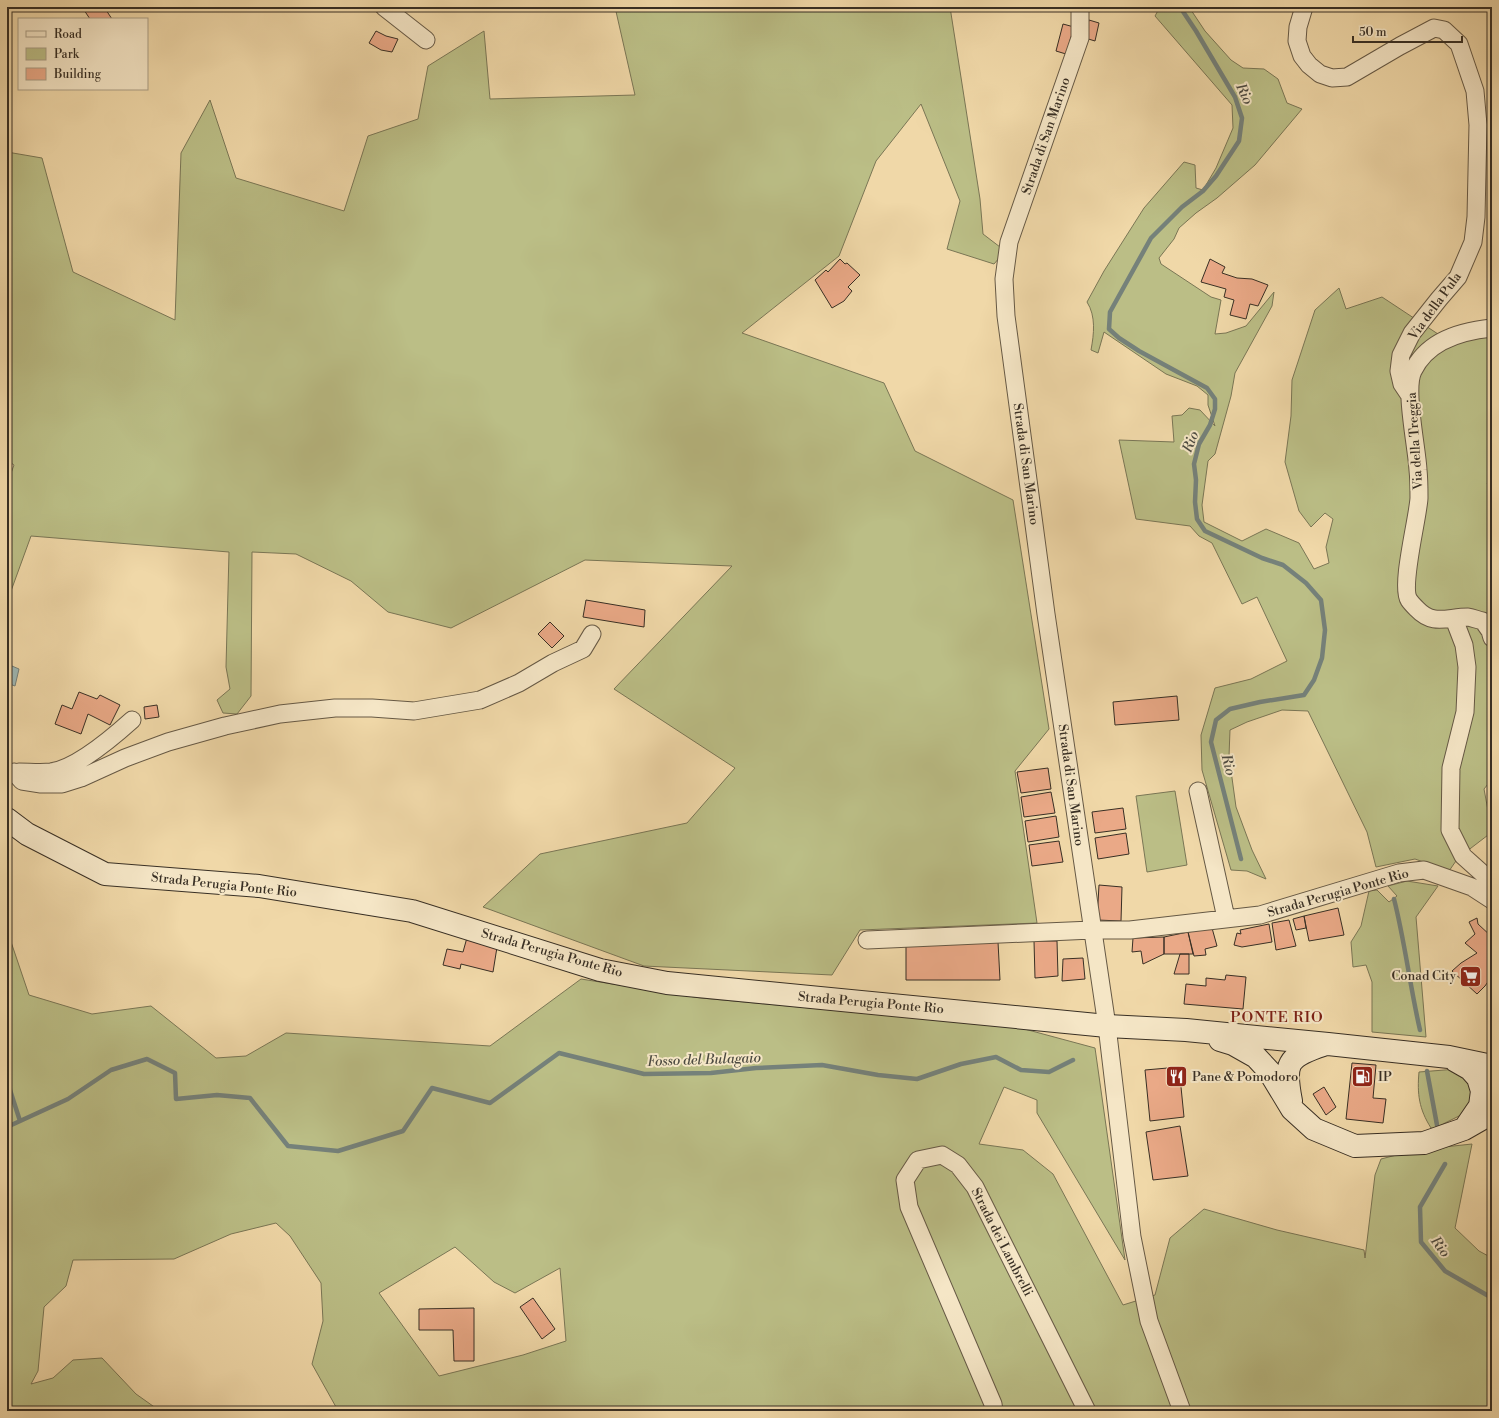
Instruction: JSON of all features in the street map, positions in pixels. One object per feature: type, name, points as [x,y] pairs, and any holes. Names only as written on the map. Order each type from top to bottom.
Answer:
[{"type":"main road","name":"Strada Perugia Ponte Rio","points":[[7,819],[27,834],[105,874],[259,886],[412,911],[600,970],[667,983],[1107,1026],[1186,1030],[1328,1044],[1449,1057],[1492,1066]]},
{"type":"main road","name":"Strada Perugia Ponte Rio","points":[[1186,1030],[1233,1044],[1256,1056],[1269,1071],[1292,1109],[1314,1129],[1355,1146],[1424,1143],[1464,1129],[1492,1113]]},
{"type":"main road","name":"Strada Perugia Ponte Rio","points":[[1292,1109],[1288,1086],[1288,1068],[1294,1058],[1303,1051],[1328,1044]]},
{"type":"main road","name":"Strada Perugia Ponte Rio","points":[[1449,1057],[1470,1069],[1478,1078],[1482,1091],[1480,1106],[1464,1129]]},
{"type":"street","points":[[384,7],[426,40]]},
{"type":"street","name":"Strada di San Marino","points":[[1080,7],[1080,38],[1009,242],[1004,279],[1006,316],[1041,575],[1092,930]]},
{"type":"street","name":"Via della Pula","points":[[1304,7],[1298,27],[1297,41],[1302,56],[1309,65],[1320,74],[1332,78],[1347,77],[1434,28],[1444,30],[1459,44],[1475,91],[1478,125],[1476,217],[1473,242],[1458,277],[1412,334],[1401,355],[1399,371],[1402,384],[1410,396]]},
{"type":"street","name":"Via della Treggia","points":[[1492,328],[1473,330],[1450,337],[1428,350],[1418,362],[1412,373],[1410,396],[1418,470],[1419,499],[1406,584],[1408,599],[1424,616],[1439,620],[1469,617],[1483,621],[1490,631],[1492,638]]},
{"type":"street","points":[[1454,619],[1464,645],[1467,667],[1464,712],[1451,768],[1450,830],[1463,856],[1492,882]]},
{"type":"street","points":[[11,772],[22,782],[62,784],[81,778],[125,758],[168,742],[225,726],[280,714],[335,708],[372,708],[414,711],[480,700],[520,683],[553,663],[582,649],[592,634]]},
{"type":"street","points":[[11,772],[50,772],[72,766],[120,731],[132,720]]},
{"type":"street","points":[[1198,791],[1226,918]]},
{"type":"street","name":"Strada Perugia Ponte Rio","points":[[867,940],[1092,930],[1130,930],[1260,914],[1400,873],[1424,870],[1472,887],[1492,900]]},
{"type":"street","points":[[1092,930],[1107,1026],[1132,1237],[1140,1283],[1148,1321],[1182,1411]]},
{"type":"street","name":"Strada dei Lambrelli","points":[[994,1411],[909,1207],[904,1180],[918,1160],[942,1155],[958,1165],[975,1187],[1087,1411]]},
{"type":"green space","points":[[615,7],[950,7],[980,199],[983,234],[1000,247],[1000,257],[994,264],[947,249],[960,201],[921,104],[876,161],[839,256],[742,333],[884,383],[915,451],[1013,500],[1049,729],[1015,771],[1037,923],[860,930],[832,975],[644,966],[483,907],[540,854],[687,823],[735,768],[614,689],[732,566],[585,560],[451,628],[388,612],[351,581],[296,554],[252,552],[251,696],[237,714],[223,713],[217,700],[230,689],[226,667],[229,552],[31,536],[7,602],[7,484],[14,465],[7,460],[7,152],[42,158],[73,272],[175,320],[181,153],[210,100],[236,178],[344,211],[368,136],[418,119],[428,66],[484,31],[490,99],[635,95]]},
{"type":"green space","points":[[1160,7],[1189,7],[1205,31],[1231,60],[1243,68],[1264,69],[1278,79],[1287,103],[1302,109],[1255,165],[1179,228],[1174,239],[1159,258],[1161,264],[1211,297],[1221,300],[1215,334],[1226,333],[1246,326],[1274,292],[1272,306],[1235,373],[1231,396],[1215,454],[1208,461],[1202,505],[1204,522],[1242,541],[1266,529],[1299,543],[1314,569],[1329,563],[1326,547],[1333,519],[1325,513],[1311,527],[1299,511],[1285,462],[1291,416],[1292,380],[1315,310],[1339,288],[1346,309],[1382,297],[1441,336],[1467,324],[1492,319],[1492,476],[1487,484],[1492,488],[1492,779],[1484,789],[1492,832],[1458,858],[1449,871],[1415,859],[1376,867],[1367,832],[1308,711],[1282,710],[1247,722],[1230,730],[1229,756],[1236,807],[1252,850],[1266,879],[1247,871],[1231,870],[1202,770],[1201,735],[1215,688],[1251,679],[1287,661],[1257,597],[1242,604],[1212,543],[1199,536],[1190,526],[1136,519],[1119,440],[1174,442],[1172,416],[1182,415],[1189,408],[1200,410],[1215,426],[1208,405],[1208,395],[1197,386],[1166,374],[1104,332],[1098,353],[1091,350],[1093,319],[1087,302],[1104,271],[1144,208],[1184,162],[1195,165],[1196,188],[1203,190],[1216,168],[1233,128],[1232,105],[1155,16]]},
{"type":"green space","points":[[1175,791],[1187,865],[1147,872],[1136,796]]},
{"type":"green space","points":[[1407,881],[1438,886],[1416,917],[1426,1037],[1372,1032],[1372,982],[1366,965],[1353,967],[1351,942],[1361,926],[1369,891],[1377,890],[1389,902],[1397,896],[1388,886]]},
{"type":"green space","points":[[7,930],[29,995],[92,1014],[151,1006],[216,1058],[246,1056],[286,1033],[490,1046],[581,979],[701,998],[1017,1027],[1095,1048],[1125,1260],[1037,1113],[1037,1100],[1004,1087],[979,1144],[1023,1150],[1053,1174],[1123,1305],[1155,1295],[1170,1238],[1204,1209],[1277,1230],[1364,1250],[1365,1258],[1375,1175],[1381,1159],[1416,1150],[1472,1144],[1455,1228],[1479,1251],[1492,1258],[1492,1411],[342,1411],[336,1407],[312,1364],[323,1321],[321,1283],[290,1236],[276,1223],[231,1234],[174,1259],[73,1260],[66,1286],[44,1307],[38,1371],[31,1384],[53,1378],[73,1360],[102,1358],[136,1394],[160,1411],[7,1411]],"holes":[[[455,1247],[494,1282],[515,1293],[560,1268],[566,1341],[523,1355],[439,1376],[379,1293]]]},
{"type":"green space","points":[[1457,1069],[1475,1084],[1467,1112],[1433,1129],[1427,1121],[1421,1108],[1418,1087],[1419,1072]]},
{"type":"water","points":[[7,666],[11,668],[12,666],[19,669],[15,686],[7,683]]},
{"type":"building","points":[[82,7],[104,7],[111,18],[89,18]]},
{"type":"building","points":[[1089,20],[1099,23],[1095,41],[1085,38]]},
{"type":"building","points":[[1063,24],[1074,27],[1066,54],[1056,51]]},
{"type":"building","points":[[376,31],[386,36],[398,39],[392,52],[381,50],[369,43]]},
{"type":"building","points":[[840,259],[845,264],[847,263],[860,275],[848,287],[852,291],[844,301],[832,308],[815,280],[826,270],[828,272]]},
{"type":"building","points":[[1210,259],[1225,267],[1222,273],[1237,278],[1252,279],[1268,285],[1258,306],[1250,304],[1246,319],[1230,315],[1234,300],[1224,297],[1226,289],[1201,282]]},
{"type":"building","points":[[586,600],[645,610],[644,627],[583,617]]},
{"type":"building","points":[[550,622],[564,636],[552,648],[538,634]]},
{"type":"building","points":[[79,692],[97,699],[100,695],[120,705],[110,725],[88,714],[81,734],[55,724],[62,705],[72,709]]},
{"type":"building","points":[[1177,696],[1179,720],[1115,725],[1113,702]]},
{"type":"building","points":[[157,705],[159,717],[145,719],[144,707]]},
{"type":"building","points":[[1048,768],[1051,789],[1021,793],[1017,772]]},
{"type":"building","points":[[1051,792],[1055,813],[1024,817],[1021,797]]},
{"type":"building","points":[[1123,808],[1126,829],[1095,833],[1092,812]]},
{"type":"building","points":[[1056,816],[1059,837],[1028,842],[1025,821]]},
{"type":"building","points":[[1126,833],[1129,854],[1098,859],[1095,838]]},
{"type":"building","points":[[1059,841],[1063,862],[1032,866],[1029,845]]},
{"type":"building","points":[[1099,885],[1122,887],[1121,921],[1097,920]]},
{"type":"building","points":[[1338,908],[1344,935],[1309,941],[1304,916]]},
{"type":"building","points":[[1304,916],[1306,928],[1296,930],[1293,919]]},
{"type":"building","points":[[1477,918],[1478,924],[1492,937],[1492,976],[1477,994],[1452,971],[1461,963],[1477,953],[1465,943],[1475,934],[1469,922]]},
{"type":"building","points":[[1289,920],[1296,946],[1276,950],[1272,923]]},
{"type":"building","points":[[1269,924],[1272,942],[1242,947],[1234,945],[1237,933],[1241,934],[1240,930]]},
{"type":"building","points":[[1212,928],[1217,946],[1205,949],[1206,955],[1194,956],[1188,932]]},
{"type":"building","points":[[1188,932],[1193,954],[1164,954],[1164,937]]},
{"type":"building","points":[[468,934],[498,941],[493,972],[461,964],[460,969],[443,965],[447,949],[463,952]]},
{"type":"building","points":[[1164,937],[1164,954],[1143,964],[1141,951],[1132,952],[1133,938]]},
{"type":"building","points":[[1034,941],[1057,941],[1058,976],[1035,978]]},
{"type":"building","points":[[998,942],[1000,980],[906,980],[906,946]]},
{"type":"building","points":[[1180,954],[1189,954],[1189,974],[1174,974]]},
{"type":"building","points":[[1083,958],[1085,979],[1062,981],[1063,959]]},
{"type":"building","points":[[1226,975],[1246,977],[1243,1009],[1184,1004],[1186,984],[1206,986],[1206,978],[1225,980]]},
{"type":"building","points":[[1352,1063],[1376,1065],[1373,1098],[1386,1099],[1383,1123],[1346,1119]]},
{"type":"building","points":[[1179,1067],[1184,1117],[1150,1121],[1145,1070]]},
{"type":"building","points":[[1324,1087],[1336,1107],[1326,1115],[1313,1094]]},
{"type":"building","points":[[1180,1126],[1188,1176],[1153,1180],[1146,1132]]},
{"type":"building","points":[[533,1298],[555,1329],[542,1339],[520,1307]]},
{"type":"building","points":[[474,1308],[474,1361],[454,1361],[453,1330],[419,1330],[419,1309]]},
{"type":"waterway","name":"Rio","points":[[1180,7],[1235,97],[1242,118],[1239,141],[1216,176],[1203,191],[1182,207],[1151,238],[1110,312],[1109,329],[1119,338],[1139,351],[1207,388],[1215,399],[1215,409],[1210,425],[1199,444],[1194,464],[1197,519],[1205,531],[1262,558],[1283,565],[1306,583],[1321,600],[1325,630],[1322,658],[1314,680],[1304,695],[1260,702],[1230,709],[1216,720],[1211,742],[1241,859]]},
{"type":"waterway","name":"Rio","points":[[1394,899],[1420,1030]]},
{"type":"waterway","name":"Fosso del Bulagaio","points":[[7,1127],[68,1099],[111,1070],[147,1059],[175,1073],[176,1099],[217,1095],[250,1098],[288,1146],[338,1151],[403,1131],[432,1088],[490,1103],[559,1053],[644,1074],[711,1073],[756,1068],[822,1065],[878,1075],[917,1079],[961,1064],[996,1057],[1021,1070],[1049,1072],[1073,1060]]},
{"type":"waterway","points":[[7,1066],[10,1090],[20,1121]]},
{"type":"waterway","name":"Rio","points":[[1427,1071],[1437,1125]]},
{"type":"waterway","name":"Rio","points":[[1445,1164],[1420,1207],[1421,1242],[1445,1271],[1492,1298]]},
{"type":"place","name":"Conad City","points":[[1471,976]]},
{"type":"place","name":"Pane & Pomodoro","points":[[1176,1077]]},
{"type":"place","name":"IP","points":[[1363,1077]]},
{"type":"district","name":"PONTE RIO","points":[[1277,1017]]}]
